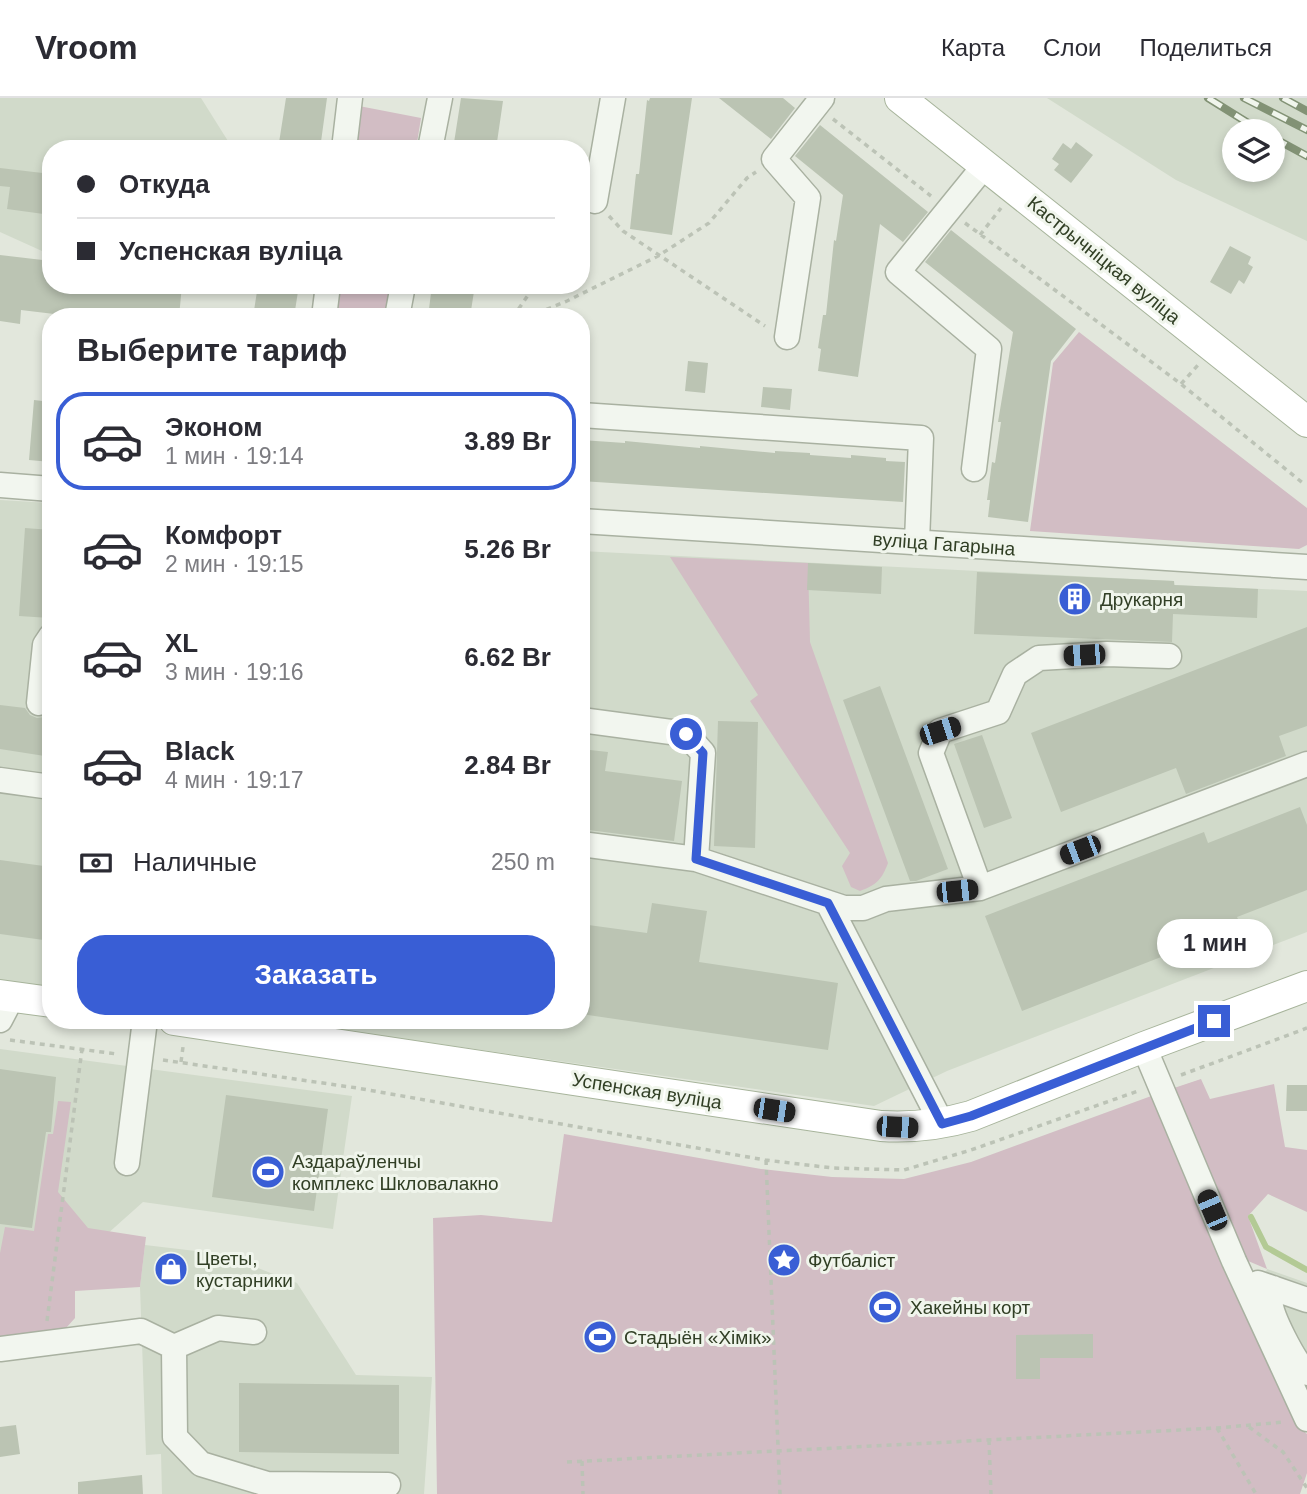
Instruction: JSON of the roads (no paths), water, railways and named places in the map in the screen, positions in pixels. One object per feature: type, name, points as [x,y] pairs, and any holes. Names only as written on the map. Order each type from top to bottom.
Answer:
[{"type":"main road","name":"Кастрычніцкая вуліца","points":[[900,98],[1307,422]]},
{"type":"main road","name":"Успенская вуліца","points":[[234,1029],[881,1126],[913,1128],[971,1116],[1307,986]]},
{"type":"main road","points":[[4,1004],[42,1002]]},
{"type":"street","points":[[345,140],[350,98]]},
{"type":"street","points":[[432,140],[440,98]]},
{"type":"street","points":[[595,201],[613,98]]},
{"type":"street","points":[[787,337],[808,198],[774,159],[819,102]]},
{"type":"street","points":[[974,469],[989,349],[898,272],[985,165]]},
{"type":"street","points":[[590,416],[921,438],[917,542]]},
{"type":"street","points":[[0,485],[42,488]]},
{"type":"street","name":"вуліца Гагарына","points":[[590,521],[1307,567]]},
{"type":"street","points":[[980,888],[931,753],[940,731],[998,712],[1015,674],[1039,658],[1107,654],[1169,656]]},
{"type":"street","points":[[38,703],[42,670]]},
{"type":"street","points":[[590,721],[686,734],[703,753],[696,859]]},
{"type":"street","points":[[590,845],[696,859],[844,908],[863,908],[886,899],[980,888],[1306,767]]},
{"type":"street","points":[[0,780],[42,786]]},
{"type":"street","points":[[828,903],[942,1124]]},
{"type":"street","points":[[127,1163],[144,1029]]},
{"type":"street","points":[[1144,1047],[1301,1420]]},
{"type":"street","points":[[1241,1277],[1307,1300]]},
{"type":"street","points":[[1273,1288],[1270,1298],[1272,1309],[1299,1366],[1307,1373]]},
{"type":"street","points":[[0,1349],[141,1331],[174,1347],[219,1328],[254,1332]]},
{"type":"street","points":[[174,1347],[175,1437],[201,1464],[267,1484],[388,1485]]},
{"type":"waterway","points":[[1251,1217],[1266,1247],[1307,1270]]},
{"type":"railway","points":[[1208,98],[1242,119]]},
{"type":"railway","points":[[1244,98],[1307,130]]},
{"type":"railway","points":[[1283,98],[1307,111]]},
{"type":"railway","points":[[1285,144],[1307,156]]},
{"type":"place","name":"Друкарня","points":[[1075,599]]},
{"type":"place","name":"Аздараўленчы комплекс Шкловалакно","points":[[268,1172]]},
{"type":"place","name":"Футбаліст","points":[[784,1260]]},
{"type":"place","name":"Цветы, кустарники","points":[[171,1269]]},
{"type":"place","name":"Хакейны корт","points":[[885,1307]]},
{"type":"place","name":"Стадыён «Хімік»","points":[[600,1337]]}]
